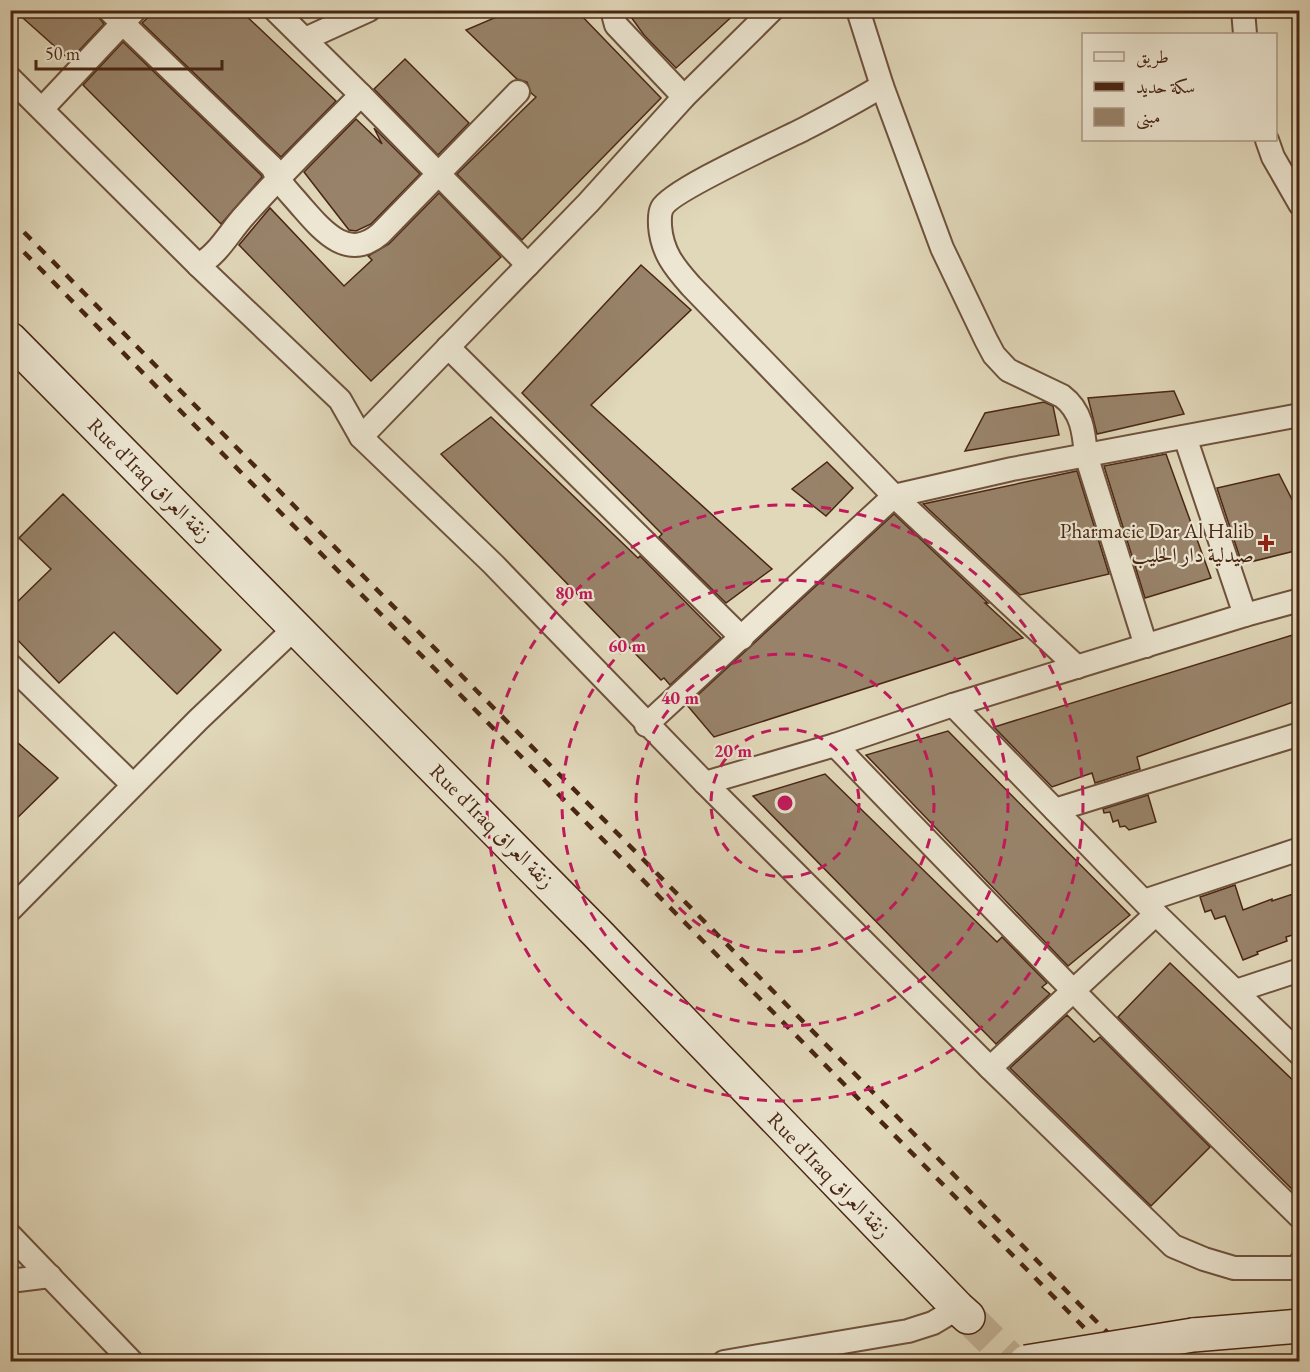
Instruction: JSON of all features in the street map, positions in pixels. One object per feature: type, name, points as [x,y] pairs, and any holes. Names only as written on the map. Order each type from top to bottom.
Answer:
[{"type":"street","points":[[275,10],[528,265]]},
{"type":"street","points":[[305,39],[369,10]]},
{"type":"street","points":[[612,10],[616,26],[684,97]]},
{"type":"street","points":[[361,437],[528,265],[684,97],[772,10]]},
{"type":"street","points":[[858,10],[882,86],[942,248],[994,355],[1008,370],[1070,402],[1082,424],[1086,455],[1146,646]]},
{"type":"street","points":[[1243,10],[1245,33]]},
{"type":"street","points":[[42,109],[122,15],[272,166],[277,179],[321,229],[346,244],[358,246],[370,242],[380,234],[518,92]]},
{"type":"street","points":[[10,78],[198,266],[340,400],[361,437],[493,564],[646,725],[990,1068],[1173,1246],[1234,1268],[1298,1267]]},
{"type":"street","points":[[882,86],[805,129],[697,183],[668,201],[662,208],[659,218],[661,239],[666,255],[675,269],[894,496],[1077,667]]},
{"type":"street","points":[[198,266],[207,261],[243,216],[277,179],[361,95]]},
{"type":"street","points":[[1267,141],[1299,204]]},
{"type":"street","name":"Rue d'Iraq زنقة العراق","points":[[10,339],[597,933],[963,1312]]},
{"type":"street","points":[[448,347],[742,638]]},
{"type":"street","points":[[646,725],[894,496],[1086,455],[1185,437],[1298,422]]},
{"type":"street","points":[[1185,437],[1245,615]]},
{"type":"street","points":[[705,783],[835,745],[953,705],[1299,600]]},
{"type":"street","points":[[10,910],[133,785],[296,627]]},
{"type":"street","points":[[10,665],[133,785]]},
{"type":"street","points":[[953,705],[1150,907],[1299,1054]]},
{"type":"street","points":[[1054,810],[1299,734]]},
{"type":"street","points":[[835,745],[1072,991],[1138,1055],[1162,1083],[1299,1217]]},
{"type":"street","points":[[990,1068],[1072,991],[1150,907],[1299,849]]},
{"type":"street","points":[[1236,991],[1299,970]]},
{"type":"street","points":[[10,1235],[132,1362]]},
{"type":"street","points":[[10,1281],[50,1276]]},
{"type":"street","points":[[724,1362],[908,1331],[963,1312]]},
{"type":"street","points":[[1026,1362],[1193,1335],[1299,1326]]},
{"type":"building","points":[[14,10],[93,10],[104,24],[70,60]]},
{"type":"building","points":[[156,10],[240,10],[336,101],[281,157],[142,23]]},
{"type":"building","points":[[513,10],[576,10],[661,98],[522,240],[457,174],[536,97],[531,93],[527,82],[517,79],[466,30]]},
{"type":"building","points":[[626,10],[739,10],[676,68],[644,35]]},
{"type":"building","points":[[123,42],[261,175],[262,177],[221,224],[83,85]]},
{"type":"building","points":[[405,59],[469,123],[438,155],[374,89]]},
{"type":"building","points":[[356,119],[382,144],[374,128],[420,174],[371,224],[356,231],[349,230],[304,172]]},
{"type":"building","points":[[439,193],[501,257],[371,381],[239,245],[270,208],[344,286],[372,260],[368,256],[389,244]]},
{"type":"building","points":[[641,265],[691,310],[591,405],[772,569],[726,603],[659,537],[662,534],[522,393]]},
{"type":"building","points":[[1174,391],[1184,414],[1097,434],[1088,398]]},
{"type":"building","points":[[1044,402],[1053,406],[1059,435],[965,451],[985,413]]},
{"type":"building","points":[[491,417],[638,558],[640,556],[721,638],[670,685],[664,678],[661,680],[441,454]]},
{"type":"building","points":[[1166,454],[1211,578],[1145,598],[1104,466]]},
{"type":"building","points":[[827,462],[853,488],[826,516],[792,489]]},
{"type":"building","points":[[1077,471],[1109,574],[1020,595],[923,504]]},
{"type":"building","points":[[1279,474],[1299,513],[1299,550],[1242,564],[1217,488]]},
{"type":"building","points":[[63,494],[221,650],[177,694],[114,632],[59,683],[10,632],[10,609],[51,569],[19,538]]},
{"type":"building","points":[[894,514],[1023,638],[714,737],[687,705]]},
{"type":"building","points":[[1299,633],[1299,700],[1137,757],[1140,769],[1095,783],[1092,773],[1052,787],[994,727]]},
{"type":"building","points":[[948,731],[1130,915],[1068,966],[866,755]]},
{"type":"building","points":[[10,736],[58,778],[10,825]]},
{"type":"building","points":[[825,774],[997,942],[1002,937],[1047,983],[1042,987],[1050,994],[996,1044],[753,796]]},
{"type":"building","points":[[1148,795],[1156,822],[1129,830],[1125,826],[1120,827],[1118,820],[1113,822],[1110,812],[1104,813],[1103,809]]},
{"type":"building","points":[[1235,885],[1243,910],[1299,892],[1299,933],[1286,937],[1287,941],[1243,960],[1225,916],[1215,919],[1211,910],[1205,912],[1200,897]]},
{"type":"building","points":[[1170,963],[1299,1086],[1299,1196],[1118,1017]]},
{"type":"building","points":[[1067,1015],[1094,1042],[1100,1037],[1210,1147],[1151,1206],[1010,1068]]},
{"type":"tunnel","points":[[968,1317],[1013,1362]]},
{"type":"railway","points":[[10,218],[1137,1362]]},
{"type":"railway","points":[[10,238],[1118,1362]]},
{"type":"place","name":"Pharmacie Dar Al Halib صيدلية دار الحليب","points":[[1266,543]]}]
